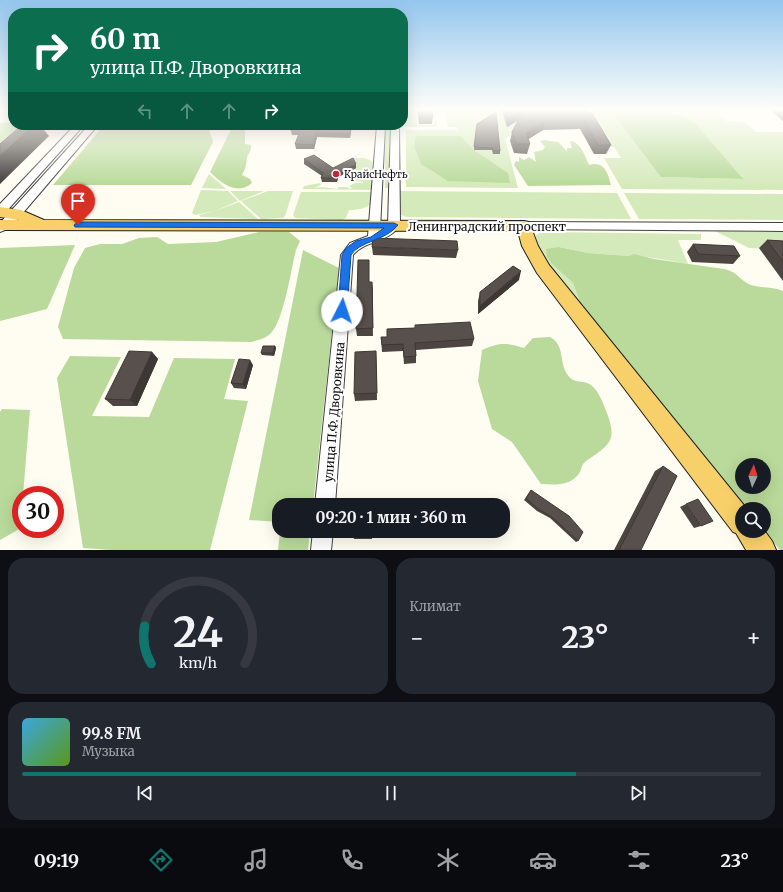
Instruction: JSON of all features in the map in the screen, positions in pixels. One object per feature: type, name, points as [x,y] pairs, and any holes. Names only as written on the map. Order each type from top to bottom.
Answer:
[{"type":"main road","name":"Ленинградский проспект","points":[[1,220],[16,213],[46,225]]},
{"type":"main road","name":"Ленинградский проспект","points":[[1,220],[46,225],[374,232],[394,225],[524,226]]},
{"type":"main road","points":[[524,226],[530,246],[543,269],[735,514]]},
{"type":"main road","points":[[754,538],[763,550]]},
{"type":"street","points":[[1,220],[72,135]]},
{"type":"street","points":[[16,213],[85,135]]},
{"type":"street","points":[[374,232],[380,135]]},
{"type":"street","points":[[394,225],[395,135]]},
{"type":"street","name":"Ленинградский проспект","points":[[524,226],[783,227]]},
{"type":"street","name":"улица П.Ф. Дворовкина","points":[[326,498],[347,255],[351,248],[374,232]]},
{"type":"street","points":[[321,550],[322,538]]},
{"type":"green space","points":[[0,135],[13,135],[0,151]]},
{"type":"green space","points":[[96,135],[211,135],[213,142],[191,185],[53,185]]},
{"type":"green space","points":[[228,135],[245,135],[245,144],[251,145],[251,149],[242,175],[250,179],[252,183],[246,187],[235,188],[224,184],[210,172]]},
{"type":"green space","points":[[385,135],[391,135],[389,188],[385,188]]},
{"type":"green space","points":[[406,135],[511,135],[505,139],[518,188],[406,187]]},
{"type":"green space","points":[[596,135],[629,135],[662,177],[742,179],[700,135],[783,135],[783,190],[622,189],[604,158],[621,158],[614,147],[603,146]]},
{"type":"green space","points":[[629,135],[705,135],[743,179],[661,177]]},
{"type":"green space","points":[[416,136],[461,136],[474,150],[508,173],[510,183],[448,181],[421,164],[414,146]]},
{"type":"green space","points":[[544,140],[558,142],[567,151],[567,148],[572,148],[570,141],[577,144],[582,150],[589,165],[598,164],[607,172],[611,185],[528,186],[514,165],[516,161],[519,162],[519,157],[524,160],[529,157],[536,162],[534,152],[543,150],[545,147],[540,141]]},
{"type":"green space","points":[[352,158],[365,158],[372,161],[373,190],[303,189],[304,186],[320,183],[321,185],[314,188],[322,187],[338,189],[338,187],[347,187],[350,189],[352,188],[349,186],[355,183],[363,183],[355,181],[354,174],[348,172],[353,169]]},
{"type":"green space","points":[[209,174],[226,189],[202,188]]},
{"type":"green space","points":[[201,190],[228,191],[238,201],[215,211],[195,215],[192,213]]},
{"type":"green space","points":[[230,191],[264,191],[240,201]]},
{"type":"green space","points":[[268,191],[293,191],[283,218],[261,219],[241,201]]},
{"type":"green space","points":[[397,191],[617,193],[631,219],[407,217],[398,214]]},
{"type":"green space","points":[[301,192],[373,192],[372,203],[361,209],[349,210],[346,218],[342,220],[295,218],[293,215]]},
{"type":"green space","points":[[624,193],[783,194],[783,220],[639,219]]},
{"type":"green space","points":[[239,202],[258,219],[200,217],[199,215],[215,211]]},
{"type":"green space","points":[[715,231],[783,232],[783,249],[749,248]]},
{"type":"green space","points":[[259,232],[289,232],[300,241],[296,250],[280,317],[276,326],[266,337],[251,342],[63,339],[58,327],[74,268],[85,248],[100,244],[122,244],[139,238],[157,237],[168,244],[216,242]]},
{"type":"green space","points":[[542,232],[701,234],[701,240],[678,240],[688,264],[639,256],[588,253],[559,247],[552,264],[573,283],[581,305],[545,262],[536,243],[536,235]]},
{"type":"green space","points":[[75,245],[47,309],[0,321],[0,248]]},
{"type":"green space","points":[[559,247],[588,253],[629,256],[634,254],[654,259],[729,270],[751,285],[783,291],[783,550],[780,550],[770,538],[771,502],[740,502],[581,305],[573,283],[552,264],[547,257],[546,249]]},
{"type":"green space","points":[[303,250],[339,268],[314,498],[272,498],[272,522],[249,520]]},
{"type":"green space","points":[[550,337],[558,344],[565,369],[572,380],[588,383],[598,393],[609,419],[612,435],[607,445],[582,465],[577,477],[563,484],[552,485],[541,484],[512,442],[492,429],[478,381],[482,350],[503,344],[524,348],[533,338]]},
{"type":"green space","points":[[70,356],[121,357],[92,416],[149,417],[174,358],[235,359],[224,399],[248,401],[210,550],[110,550],[83,548],[57,378]]},
{"type":"green space","points":[[2,409],[30,410],[24,486],[12,486],[12,533],[0,540],[0,412]]},
{"type":"green space","points":[[279,538],[309,538],[308,550],[278,550]]},
{"type":"building","points":[[11,135],[23,135],[0,156],[0,144]]},
{"type":"building","points":[[299,135],[316,135],[313,145],[295,144]]},
{"type":"building","points":[[476,135],[498,135],[500,151],[493,151],[493,148],[474,147]]},
{"type":"building","points":[[513,135],[527,135],[530,144],[516,144]]},
{"type":"building","points":[[592,135],[605,135],[611,145],[598,145]]},
{"type":"building","points":[[314,155],[333,168],[353,158],[356,164],[338,173],[336,178],[321,178],[323,173],[304,159]]},
{"type":"building","points":[[373,238],[457,241],[458,250],[372,247]]},
{"type":"building","points":[[767,240],[783,241],[783,262]]},
{"type":"building","points":[[693,244],[734,246],[740,256],[698,254]]},
{"type":"building","points":[[358,260],[369,260],[369,282],[372,282],[373,328],[356,329]]},
{"type":"building","points":[[513,266],[521,271],[480,306],[480,292]]},
{"type":"building","points":[[470,322],[474,339],[415,343],[416,356],[404,357],[403,344],[382,345],[381,337],[387,337],[387,329],[415,328],[415,325]]},
{"type":"building","points":[[263,346],[275,346],[273,353],[261,353]]},
{"type":"building","points":[[129,351],[152,352],[130,400],[105,399]]},
{"type":"building","points":[[376,351],[377,393],[354,394],[355,352]]},
{"type":"building","points":[[239,359],[250,360],[243,384],[231,383]]},
{"type":"building","points":[[663,466],[677,476],[641,550],[619,550]]},
{"type":"building","points":[[531,490],[569,516],[583,532],[578,541],[552,517],[538,509],[526,498]]},
{"type":"building","points":[[698,499],[713,521],[701,526],[686,504]]},
{"type":"place","name":"КрайсНефть","points":[[336,174]]},
{"type":"route","points":[[78,225],[394,225],[374,239],[359,243],[351,248],[347,255],[342,311]]}]
